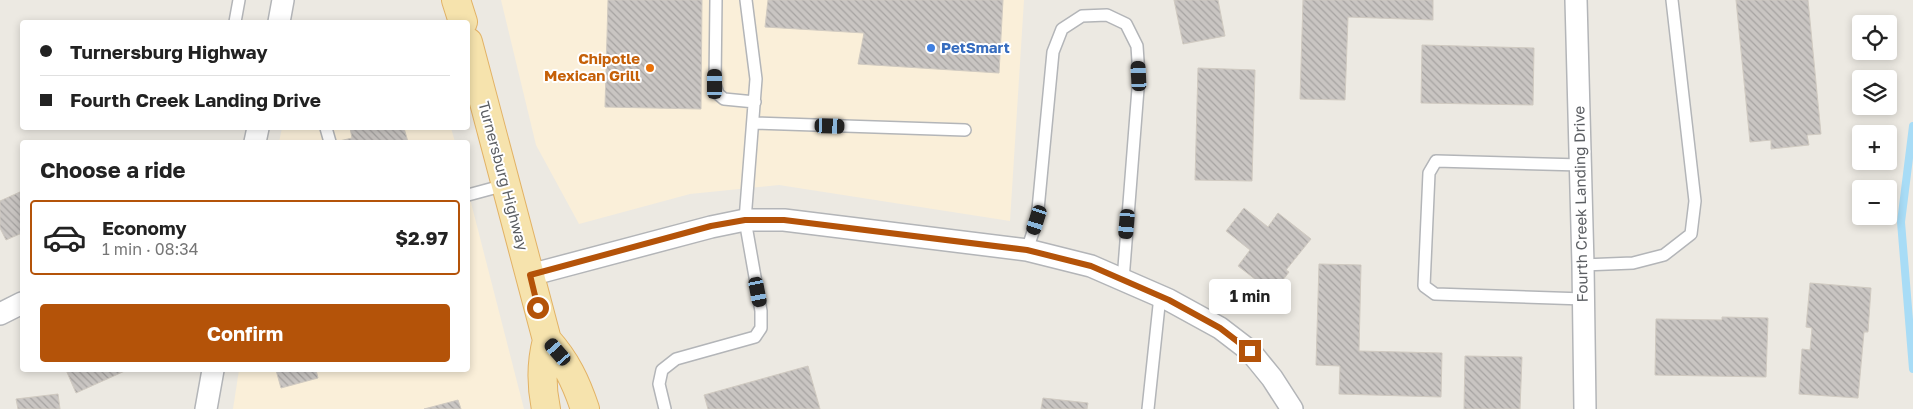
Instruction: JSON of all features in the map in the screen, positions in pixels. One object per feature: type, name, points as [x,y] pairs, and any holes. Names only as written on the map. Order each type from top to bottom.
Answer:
[{"type":"main road","points":[[456,0],[461,20]]},
{"type":"main road","name":"Turnersburg Highway","points":[[470,50],[547,340],[568,366],[585,409]]},
{"type":"main road","name":"Turnersburg Highway","points":[[546,409],[542,373],[543,355],[547,340]]},
{"type":"street","points":[[279,20],[283,0]]},
{"type":"street","name":"Fourth Creek Landing Drive","points":[[1576,0],[1585,409]]},
{"type":"street","points":[[530,275],[711,226],[745,220],[784,220],[1027,250],[1091,266],[1160,296],[1220,328],[1250,351],[1272,378],[1292,409]]},
{"type":"street","points":[[0,314],[20,304]]},
{"type":"street","points":[[206,409],[213,372]]},
{"type":"lane","points":[[235,20],[239,0]]},
{"type":"lane","points":[[716,0],[715,84],[718,94],[724,99],[755,102]]},
{"type":"lane","points":[[665,409],[659,384],[662,370],[676,358],[755,337],[761,328],[761,311],[745,220],[756,80],[746,0]]},
{"type":"lane","points":[[1583,265],[1632,263],[1664,255],[1691,234],[1695,201],[1672,0]]},
{"type":"lane","points":[[1027,250],[1037,220],[1053,52],[1062,28],[1082,16],[1107,15],[1126,24],[1138,46],[1139,76],[1123,280]]},
{"type":"lane","points":[[753,123],[965,130]]},
{"type":"lane","points":[[1580,165],[1436,161],[1429,173],[1424,286],[1435,294],[1584,299]]},
{"type":"lane","points":[[470,194],[505,185]]},
{"type":"lane","points":[[1148,409],[1160,296]]},
{"type":"shaded area","points":[[501,0],[1024,0],[1010,221],[779,185],[690,194],[579,224],[536,145]]},
{"type":"shaded area","points":[[282,130],[452,130],[454,140],[279,140]]},
{"type":"shaded area","points":[[470,199],[524,409],[233,409],[239,372],[470,372]]},
{"type":"building","points":[[608,0],[702,0],[701,109],[605,107]]},
{"type":"building","name":"PetSmart","points":[[768,0],[1003,0],[999,73],[858,64],[864,33],[765,27]]},
{"type":"building","points":[[1174,0],[1218,0],[1225,36],[1183,44]]},
{"type":"building","points":[[1303,0],[1433,0],[1433,20],[1348,17],[1345,100],[1300,99]]},
{"type":"building","points":[[1736,0],[1808,0],[1821,134],[1807,135],[1809,145],[1771,149],[1771,140],[1750,142]]},
{"type":"building","points":[[1422,45],[1534,48],[1533,105],[1421,103]]},
{"type":"building","points":[[1198,68],[1255,70],[1252,181],[1195,180]]},
{"type":"building","points":[[350,130],[405,130],[407,140],[344,140],[352,138]]},
{"type":"building","points":[[20,192],[20,234],[6,240],[0,228],[0,201]]},
{"type":"building","points":[[1244,208],[1268,227],[1278,213],[1311,239],[1286,270],[1289,272],[1273,293],[1238,266],[1250,250],[1226,231]]},
{"type":"building","points":[[1319,264],[1361,265],[1359,351],[1442,353],[1441,397],[1339,394],[1340,366],[1316,365]]},
{"type":"building","points":[[1810,283],[1871,288],[1868,332],[1864,332],[1858,398],[1799,394],[1802,349],[1810,350],[1812,328],[1806,327]]},
{"type":"building","points":[[1722,317],[1768,318],[1766,377],[1655,375],[1656,319],[1722,320]]},
{"type":"building","points":[[1465,356],[1522,357],[1520,409],[1464,409]]},
{"type":"building","points":[[808,366],[820,409],[708,409],[704,395]]},
{"type":"building","points":[[67,372],[123,372],[76,393]]},
{"type":"building","points":[[277,372],[316,372],[318,378],[281,388]]},
{"type":"building","points":[[58,394],[60,409],[18,409],[16,399]]},
{"type":"building","points":[[1043,398],[1088,403],[1087,409],[1041,409]]},
{"type":"building","points":[[458,400],[461,409],[424,409]]},
{"type":"waterway","points":[[1913,126],[1901,222],[1913,369]]},
{"type":"place","name":"PetSmart","points":[[931,48]]},
{"type":"place","name":"Chipotle Mexican Grill","points":[[650,68]]},
{"type":"route","points":[[538,308],[530,275],[711,226],[745,220],[784,220],[1027,250],[1091,266],[1169,300],[1220,328],[1250,351]]}]
